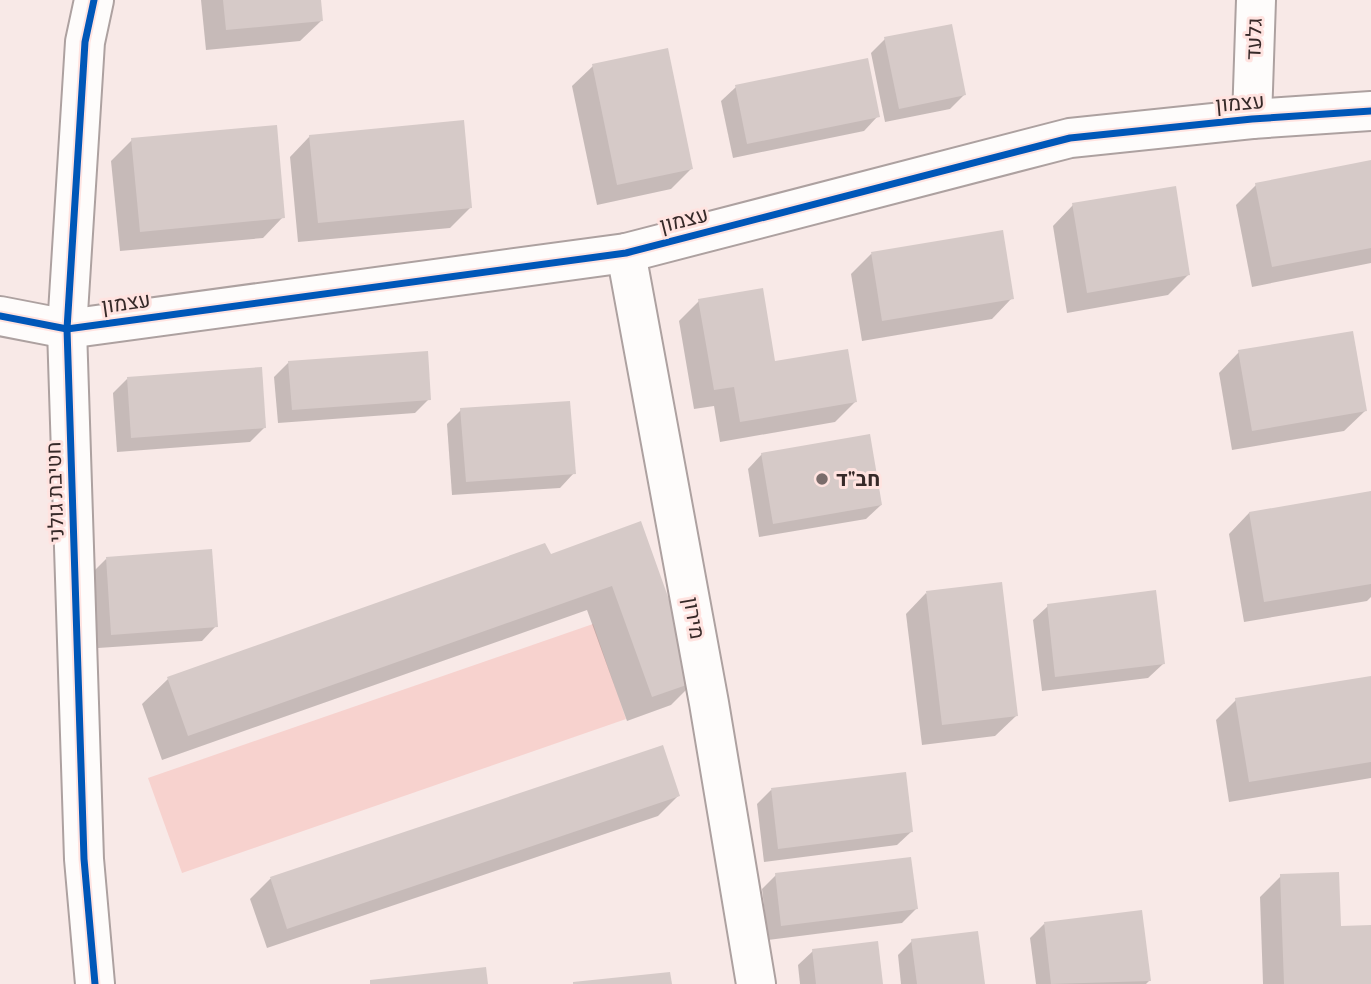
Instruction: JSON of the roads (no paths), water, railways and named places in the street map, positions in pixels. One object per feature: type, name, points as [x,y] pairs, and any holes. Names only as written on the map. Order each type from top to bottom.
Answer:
[{"type":"street","name":"חטיבת גולני","points":[[93,0],[85,42],[68,329],[85,859],[95,984]]},
{"type":"street","name":"גלעד","points":[[1252,119],[1255,0]]},
{"type":"street","name":"עצמון","points":[[0,316],[68,329],[626,253],[1070,138],[1252,119],[1371,111]]},
{"type":"street","name":"מירון","points":[[626,253],[709,703],[756,984]]},
{"type":"place","name":"חב\"ד","points":[[822,479]]}]
